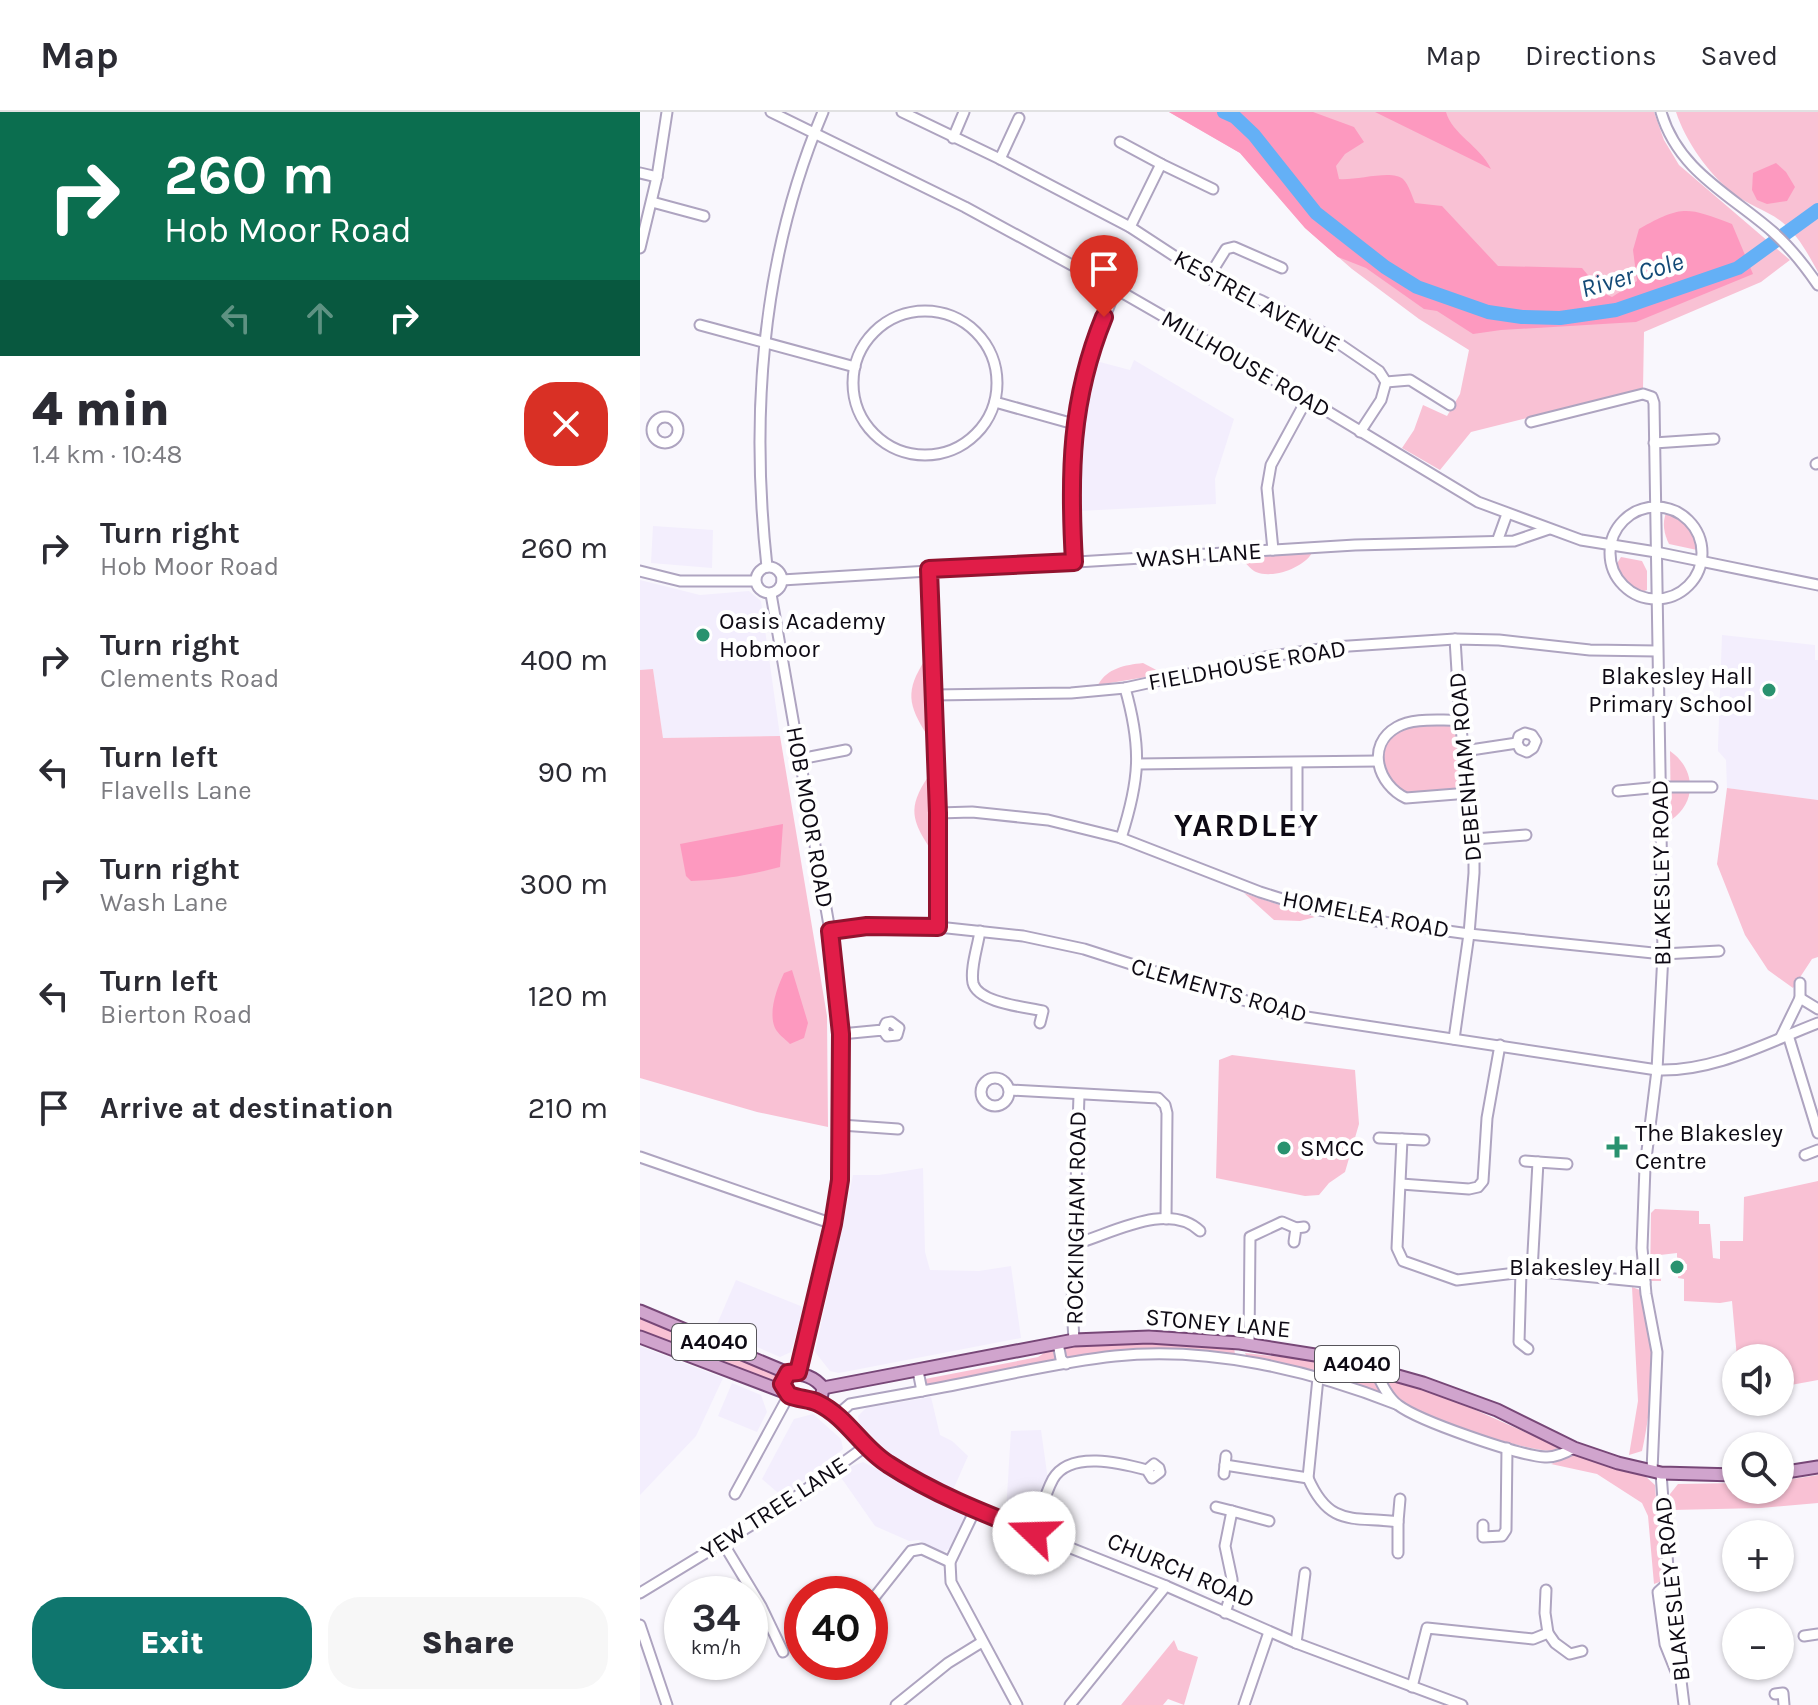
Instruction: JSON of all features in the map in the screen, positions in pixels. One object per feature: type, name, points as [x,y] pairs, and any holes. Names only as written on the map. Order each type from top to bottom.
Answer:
[{"type":"main road","name":"A4040","points":[[640,1311],[819,1382],[823,1388]]},
{"type":"main road","name":"CHURCH ROAD","points":[[640,1337],[816,1402]]},
{"type":"main road","name":"STONEY LANE","points":[[823,1388],[1074,1340],[1149,1337],[1245,1343],[1374,1368],[1497,1410],[1574,1448],[1657,1472],[1722,1474]]},
{"type":"main road","points":[[788,1394],[782,1384],[793,1372]]},
{"type":"main road","points":[[816,1402],[822,1397],[823,1388]]},
{"type":"main road","points":[[1794,1471],[1818,1467]]},
{"type":"street","points":[[640,248],[657,177],[667,112]]},
{"type":"street","name":"MILLHOUSE ROAD","points":[[771,112],[965,207],[1116,289],[1478,502],[1549,529]]},
{"type":"street","points":[[767,567],[760,481],[760,396],[771,285],[794,194],[823,112]]},
{"type":"street","name":"KESTREL AVENUE","points":[[902,112],[1130,227],[1208,278],[1322,332],[1379,371],[1386,382]]},
{"type":"street","points":[[953,138],[964,112]]},
{"type":"street","points":[[1661,112],[1671,141],[1680,153],[1706,181],[1771,230],[1818,285]]},
{"type":"street","points":[[1000,159],[1019,118]]},
{"type":"street","points":[[1120,142],[1213,189]]},
{"type":"street","points":[[1130,227],[1161,164]]},
{"type":"street","points":[[640,173],[657,177]]},
{"type":"street","points":[[652,202],[704,216]]},
{"type":"street","points":[[1208,278],[1226,249],[1234,247],[1282,268]]},
{"type":"street","points":[[1074,562],[1071,510],[1074,424],[1093,345],[1116,289]]},
{"type":"street","points":[[917,312],[943,314],[967,325],[980,336],[990,351],[996,367],[995,402],[987,421],[974,437],[957,448],[938,454],[918,455],[889,445],[867,425],[857,407],[853,387],[855,367],[861,350],[884,324],[917,312]]},
{"type":"street","points":[[700,325],[855,367]]},
{"type":"street","points":[[1360,432],[1381,400],[1386,382],[1410,380],[1450,405]]},
{"type":"street","name":"BLAKESLEY ROAD","points":[[1531,422],[1647,395],[1652,397],[1654,403],[1663,954],[1657,1070],[1642,1203],[1645,1282],[1657,1352],[1657,1472],[1684,1705]]},
{"type":"street","points":[[1273,550],[1267,488],[1271,465],[1307,399]]},
{"type":"street","points":[[995,402],[1074,424]]},
{"type":"street","points":[[640,427],[652,428]]},
{"type":"street","points":[[1654,443],[1714,439]]},
{"type":"street","points":[[1655,506],[1680,513],[1694,526],[1701,542],[1702,561],[1689,585],[1674,596],[1657,600],[1638,595],[1623,585],[1611,562],[1611,544],[1626,518],[1655,506]]},
{"type":"street","points":[[1498,539],[1507,514]]},
{"type":"street","points":[[1549,529],[1581,540],[1818,585]]},
{"type":"street","name":"WASH LANE","points":[[782,580],[1273,550],[1520,540],[1549,529]]},
{"type":"street","points":[[767,567],[777,570],[782,580],[779,590],[771,594],[761,592],[755,581],[759,571],[767,567]]},
{"type":"street","points":[[929,569],[938,813],[938,927]]},
{"type":"street","points":[[640,571],[680,581],[755,581]]},
{"type":"street","name":"HOB MOOR ROAD","points":[[771,594],[830,931],[841,1034],[840,1180],[833,1224],[793,1372]]},
{"type":"street","name":"FIELDHOUSE ROAD","points":[[933,695],[1071,693],[1125,688],[1265,657],[1334,647],[1455,639],[1499,640],[1590,650],[1657,651]]},
{"type":"street","name":"DEBENHAM ROAD","points":[[1454,1039],[1469,934],[1474,839],[1460,720],[1455,639]]},
{"type":"street","points":[[1121,838],[1134,797],[1138,764],[1135,722],[1125,688]]},
{"type":"street","points":[[1460,720],[1411,722],[1395,727],[1380,745],[1378,761],[1386,783],[1406,798],[1469,793]]},
{"type":"street","points":[[1464,751],[1517,743]]},
{"type":"street","points":[[800,759],[846,750]]},
{"type":"street","points":[[1138,764],[1378,761]]},
{"type":"street","points":[[1297,763],[1297,822]]},
{"type":"street","points":[[1618,791],[1712,787]]},
{"type":"street","name":"HOMELEA ROAD","points":[[938,813],[972,812],[1048,820],[1121,838],[1260,892],[1314,909],[1369,920],[1469,934],[1663,954],[1719,951]]},
{"type":"street","points":[[1474,839],[1526,835]]},
{"type":"street","name":"CLEMENTS ROAD","points":[[830,931],[867,926],[938,927],[1023,936],[1084,949],[1287,1014],[1657,1070],[1702,1066],[1727,1059],[1818,1023]]},
{"type":"street","points":[[980,931],[973,977],[976,988],[981,994],[997,1001],[1043,1011],[1040,1023]]},
{"type":"street","points":[[1800,983],[1800,998],[1784,1036],[1818,1133]]},
{"type":"street","points":[[1800,998],[1818,1009]]},
{"type":"street","points":[[841,1034],[883,1030]]},
{"type":"street","points":[[1401,1184],[1469,1189],[1478,1187],[1483,1181],[1487,1118],[1500,1045]]},
{"type":"street","points":[[1010,1090],[1158,1098],[1165,1105],[1166,1219]]},
{"type":"street","name":"ROCKINGHAM ROAD","points":[[1074,1340],[1072,1306],[1079,1095]]},
{"type":"street","points":[[841,1125],[898,1129]]},
{"type":"street","points":[[1379,1138],[1424,1140]]},
{"type":"street","points":[[1402,1139],[1397,1248],[1403,1261],[1457,1280],[1532,1271],[1645,1282]]},
{"type":"street","points":[[1805,1155],[1818,1150]]},
{"type":"street","points":[[640,1157],[833,1224]]},
{"type":"street","points":[[1525,1161],[1567,1164]]},
{"type":"street","points":[[1532,1271],[1538,1162]]},
{"type":"street","points":[[1075,1244],[1148,1220],[1166,1219],[1195,1226],[1200,1231]]},
{"type":"street","points":[[1239,1361],[1245,1343],[1250,1237],[1282,1222],[1300,1227],[1294,1242]]},
{"type":"street","points":[[1521,1272],[1519,1342],[1528,1349]]},
{"type":"street","points":[[1058,1343],[1061,1359],[1066,1364]]},
{"type":"street","points":[[836,1416],[850,1404],[1114,1356],[1151,1354],[1239,1361],[1318,1378],[1396,1404],[1420,1418],[1507,1448],[1546,1457],[1562,1455],[1574,1448]]},
{"type":"street","points":[[1374,1368],[1396,1404]]},
{"type":"street","points":[[918,1371],[922,1391]]},
{"type":"street","points":[[1318,1378],[1308,1478],[1319,1499],[1335,1515],[1398,1522]]},
{"type":"street","points":[[735,1494],[788,1394]]},
{"type":"street","name":"CHURCH ROAD","points":[[816,1402],[906,1476],[942,1496],[1166,1586],[1296,1643],[1462,1705]]},
{"type":"street","name":"YEW TREE LANE","points":[[640,1593],[786,1504],[866,1446]]},
{"type":"street","points":[[1483,1525],[1483,1537],[1502,1536],[1506,1530],[1507,1448]]},
{"type":"street","points":[[1034,1533],[1053,1480],[1063,1470],[1091,1461],[1147,1470]]},
{"type":"street","points":[[1225,1465],[1308,1478]]},
{"type":"street","points":[[1398,1553],[1400,1499]]},
{"type":"street","points":[[1216,1507],[1269,1521]]},
{"type":"street","points":[[975,1510],[950,1562],[951,1582],[1017,1705]]},
{"type":"street","points":[[1225,1613],[1232,1591],[1225,1546],[1232,1511]]},
{"type":"street","points":[[723,1543],[761,1606],[783,1652]]},
{"type":"street","points":[[888,1580],[911,1551],[922,1549],[950,1562]]},
{"type":"street","points":[[1296,1643],[1305,1573]]},
{"type":"street","points":[[1070,1705],[1166,1586]]},
{"type":"street","points":[[1546,1590],[1548,1633],[1562,1651],[1570,1654],[1582,1651]]},
{"type":"street","points":[[640,1625],[667,1705]]},
{"type":"street","points":[[1412,1687],[1427,1628],[1533,1639],[1548,1633]]},
{"type":"street","points":[[1244,1705],[1269,1632]]},
{"type":"street","points":[[1804,1636],[1818,1634]]},
{"type":"street","points":[[896,1705],[948,1663],[982,1642]]},
{"type":"street","points":[[1775,1694],[1783,1693],[1784,1705]]},
{"type":"shaded area","points":[[1169,112],[1654,112],[1664,140],[1679,165],[1790,260],[1761,282],[1644,332],[1643,389],[1471,432],[1440,470],[1402,448],[1414,430],[1423,405],[1447,416],[1460,394],[1469,350],[1419,319],[1352,269],[1305,228],[1240,153]]},
{"type":"shaded area","points":[[1169,112],[1313,112],[1354,127],[1364,142],[1345,154],[1336,166],[1339,179],[1398,176],[1409,187],[1415,203],[1442,206],[1498,266],[1582,268],[1603,293],[1612,297],[1637,281],[1633,250],[1639,229],[1675,212],[1685,211],[1705,214],[1732,224],[1753,274],[1636,322],[1473,334],[1437,311],[1424,309],[1366,268],[1338,257],[1305,228],[1240,153]]},
{"type":"shaded area","points":[[1375,112],[1446,112],[1454,127],[1491,169]]},
{"type":"shaded area","points":[[1676,112],[1818,112],[1818,272],[1788,227],[1739,197],[1715,176],[1692,146]]},
{"type":"shaded area","points":[[1776,163],[1795,187],[1787,201],[1767,204],[1757,200],[1752,190],[1753,173]]},
{"type":"shaded area","points":[[1134,360],[1234,419],[1215,479],[1216,504],[1079,511],[1077,483],[1083,420],[1096,361],[1130,370]]},
{"type":"shaded area","points":[[1666,513],[1688,526],[1697,550],[1669,544],[1664,528]]},
{"type":"shaded area","points":[[653,526],[713,530],[712,568],[651,563]]},
{"type":"shaded area","points":[[1312,553],[1295,567],[1271,574],[1254,571],[1241,558]]},
{"type":"shaded area","points":[[1621,557],[1642,561],[1647,571],[1647,590],[1642,592],[1625,582],[1616,565]]},
{"type":"shaded area","name":"Oasis Academy Hobmoor","points":[[640,580],[700,595],[749,591],[761,601],[780,736],[663,738],[653,670],[640,670]]},
{"type":"shaded area","name":"Blakesley Hall Primary School","points":[[1722,635],[1815,645],[1815,660],[1818,660],[1818,800],[1727,788],[1726,760],[1718,751]]},
{"type":"shaded area","points":[[925,660],[927,735],[911,698],[914,681]]},
{"type":"shaded area","points":[[1143,663],[1164,674],[1098,685],[1111,671]]},
{"type":"shaded area","points":[[653,669],[663,738],[780,736],[827,1016],[828,1127],[757,1112],[640,1078],[640,670]]},
{"type":"shaded area","points":[[1413,725],[1451,725],[1456,733],[1463,777],[1453,791],[1408,793],[1400,790],[1388,777],[1382,760],[1384,743],[1394,732]]},
{"type":"shaded area","points":[[1670,751],[1684,766],[1690,785],[1686,804],[1671,820]]},
{"type":"shaded area","points":[[928,777],[931,850],[914,814],[917,797]]},
{"type":"shaded area","points":[[1727,788],[1818,800],[1818,957],[1812,959],[1793,988],[1768,970],[1745,935],[1717,864]]},
{"type":"shaded area","points":[[783,824],[780,867],[713,880],[691,881],[686,876],[680,844]]},
{"type":"shaded area","points":[[1244,893],[1315,917],[1300,921],[1274,920]]},
{"type":"shaded area","points":[[792,970],[808,1023],[804,1038],[790,1044],[776,1030],[772,1015],[781,979],[784,973]]},
{"type":"shaded area","name":"SMCC","points":[[1232,1055],[1355,1070],[1359,1124],[1345,1172],[1319,1195],[1305,1196],[1216,1178],[1219,1060]]},
{"type":"shaded area","points":[[923,1168],[925,1252],[930,1270],[979,1271],[1011,1266],[1021,1338],[839,1373],[830,1371],[815,1352],[853,1175],[879,1175]]},
{"type":"shaded area","points":[[1818,1181],[1818,1380],[1794,1384],[1794,1344],[1736,1344],[1732,1301],[1684,1301],[1684,1279],[1678,1278],[1678,1270],[1687,1270],[1687,1264],[1677,1263],[1677,1253],[1660,1255],[1661,1281],[1650,1281],[1651,1213],[1655,1209],[1699,1211],[1699,1224],[1710,1224],[1713,1258],[1720,1259],[1720,1241],[1743,1241],[1744,1197]]},
{"type":"shaded area","points":[[736,1280],[803,1307],[791,1352],[780,1357],[715,1329]]},
{"type":"shaded area","points":[[1632,1287],[1640,1290],[1648,1316],[1653,1359],[1642,1451],[1629,1455],[1638,1401]]},
{"type":"shaded area","points":[[640,1317],[778,1375],[776,1385],[640,1330]]},
{"type":"shaded area","points":[[1120,1342],[1229,1347],[1234,1348],[1235,1354],[1231,1357],[1168,1351],[1067,1359],[1065,1347]]},
{"type":"shaded area","points":[[640,1346],[723,1378],[696,1436],[640,1495]]},
{"type":"shaded area","points":[[1055,1349],[1058,1362],[928,1386],[925,1379],[1038,1357]]},
{"type":"shaded area","points":[[1245,1353],[1320,1361],[1373,1373],[1385,1393],[1383,1395],[1248,1359]]},
{"type":"shaded area","points":[[1381,1375],[1462,1404],[1565,1450],[1532,1448],[1481,1435],[1431,1417],[1400,1400]]},
{"type":"shaded area","points":[[732,1383],[761,1395],[767,1412],[757,1432],[718,1416]]},
{"type":"shaded area","points":[[931,1397],[940,1435],[968,1456],[953,1490],[897,1461],[859,1423],[858,1416],[866,1408]]},
{"type":"shaded area","points":[[813,1414],[841,1439],[843,1449],[783,1497],[762,1479],[794,1419]]},
{"type":"shaded area","points":[[1041,1430],[1048,1480],[1031,1521],[1006,1512],[1011,1431]]},
{"type":"shaded area","points":[[1573,1455],[1645,1476],[1655,1485],[1662,1581],[1654,1584],[1648,1516],[1642,1503],[1597,1474],[1551,1464]]},
{"type":"shaded area","points":[[863,1462],[967,1515],[952,1547],[941,1553],[919,1540],[909,1541],[875,1526],[840,1476]]},
{"type":"shaded area","points":[[1818,1475],[1818,1503],[1761,1508],[1672,1510],[1669,1507],[1670,1494],[1678,1484],[1722,1483],[1722,1504],[1794,1504],[1794,1479]]},
{"type":"shaded area","points":[[1174,1640],[1178,1650],[1198,1657],[1184,1705],[1168,1699],[1163,1705],[1121,1705]]},
{"type":"waterway","name":"River Cole","points":[[1224,112],[1235,117],[1254,135],[1316,213],[1385,267],[1417,287],[1488,312],[1560,318],[1616,310],[1738,268],[1818,210]]},
{"type":"place","name":"Oasis Academy Hobmoor","points":[[703,635]]},
{"type":"place","name":"Blakesley Hall Primary School","points":[[1769,690]]},
{"type":"place","name":"The Blakesley Centre","points":[[1617,1147]]},
{"type":"place","name":"SMCC","points":[[1284,1148]]},
{"type":"place","name":"Blakesley Hall","points":[[1677,1267]]},
{"type":"district","name":"YARDLEY","points":[[1247,825]]},
{"type":"route","points":[[1034,1533],[950,1500],[906,1476],[884,1462],[836,1416],[816,1402],[786,1394],[782,1384],[785,1375],[798,1372],[810,1332],[840,1180],[841,1034],[830,931],[867,926],[938,927],[938,813],[929,569],[1074,562],[1071,510],[1074,424],[1093,345],[1104,317]]}]
